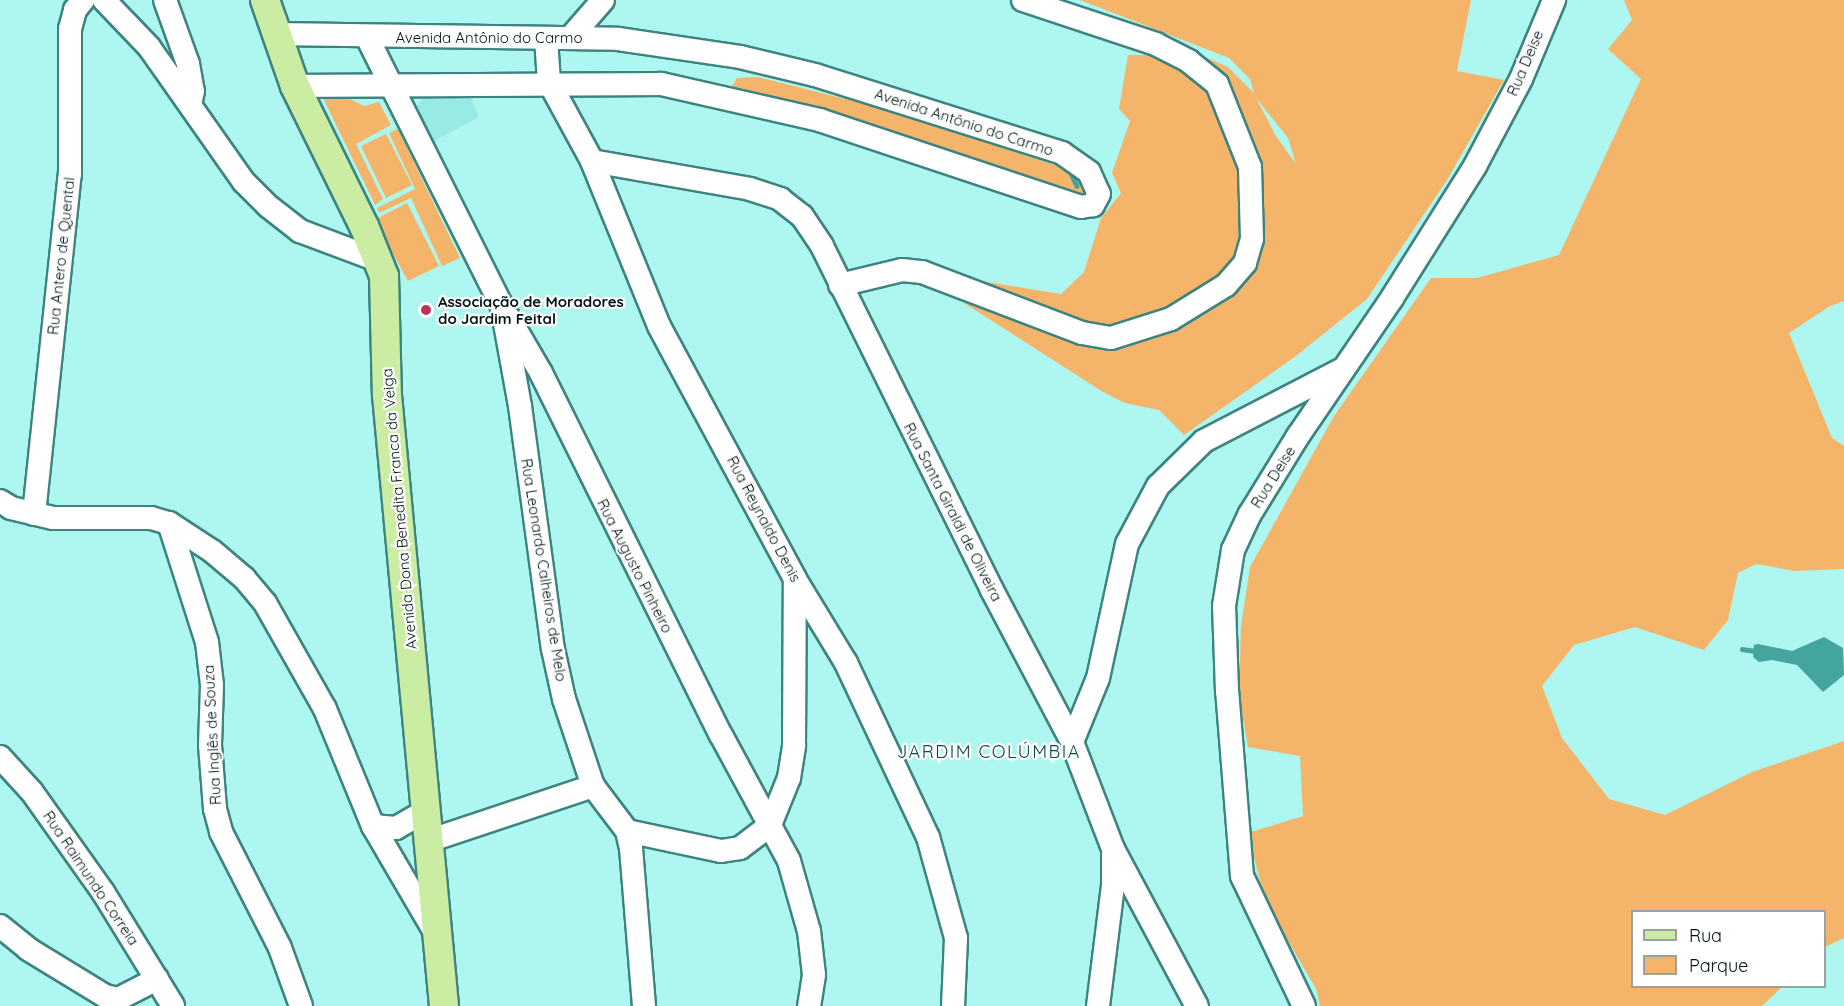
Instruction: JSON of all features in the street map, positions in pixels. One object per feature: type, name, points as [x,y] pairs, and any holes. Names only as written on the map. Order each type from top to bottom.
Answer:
[{"type":"main road","name":"Avenida Dona Benedita Franca da Veiga","points":[[265,0],[274,34],[295,86],[380,261],[385,288],[387,395],[426,811],[431,840],[444,1006]]},
{"type":"street","name":"Rua Antero de Quental","points":[[34,514],[70,174],[70,29],[75,10],[83,0]]},
{"type":"street","points":[[104,0],[149,46],[244,182],[282,218],[322,241],[380,261]]},
{"type":"street","points":[[165,0],[188,64],[193,91],[190,105]]},
{"type":"street","points":[[570,38],[603,0]]},
{"type":"street","points":[[840,285],[893,272],[922,272],[1082,333],[1111,338],[1171,319],[1226,285],[1245,263],[1252,239],[1251,167],[1217,84],[1189,61],[1156,44],[1023,0]]},
{"type":"street","name":"Rua Deise","points":[[1304,1006],[1242,876],[1230,749],[1224,606],[1233,550],[1250,514],[1475,166],[1521,79],[1554,0]]},
{"type":"street","name":"Avenida Antônio do Carmo","points":[[274,34],[570,38],[667,44],[816,75],[1062,153],[1089,172],[1098,194],[1093,205],[1082,207],[1064,203],[820,120],[704,91],[651,83],[387,83],[295,86]]},
{"type":"street","name":"Rua Leonardo Calheiros de Melo","points":[[366,37],[387,83],[502,307],[520,406],[553,649],[564,699],[593,786],[627,831],[637,878],[644,1006]]},
{"type":"street","name":"Rua Reynaldo Denis","points":[[546,38],[549,82],[592,161],[659,326],[795,579],[846,663],[928,837],[956,938],[952,1006]]},
{"type":"street","name":"Rua Santa Giraldi de Oliveira","points":[[592,161],[670,172],[780,199],[802,216],[840,285],[1072,742],[1113,849],[1197,1006]]},
{"type":"street","name":"Rua Augusto Pinheiro","points":[[502,307],[551,396],[770,825],[800,890],[814,975],[809,1006]]},
{"type":"street","points":[[1072,742],[1098,678],[1127,544],[1158,486],[1204,441],[1342,370]]},
{"type":"street","points":[[520,406],[535,396],[551,396]]},
{"type":"street","points":[[0,501],[34,514],[53,518],[151,518],[169,523],[212,551],[244,578],[264,603],[324,709],[373,826],[439,939]]},
{"type":"street","name":"Rua Inglês de Souza","points":[[169,523],[207,642],[212,685],[210,745],[215,808],[221,832],[280,948],[301,1006]]},
{"type":"street","points":[[627,831],[721,851],[740,848],[770,825],[789,778],[794,745],[795,579]]},
{"type":"street","name":"Rua Raimundo Correia","points":[[0,757],[32,792],[173,1006]]},
{"type":"street","points":[[431,840],[593,786]]},
{"type":"street","points":[[373,826],[396,828],[426,811]]},
{"type":"street","points":[[1098,1006],[1113,885],[1113,849]]},
{"type":"street","points":[[0,927],[28,949],[105,996],[118,999],[157,979]]},
{"type":"shaded area","points":[[424,96],[470,96],[479,117],[432,142],[414,110]]},
{"type":"shaded area","points":[[1824,637],[1843,648],[1844,675],[1823,692],[1797,665],[1772,660],[1759,662],[1753,657],[1754,645],[1792,651]]},
{"type":"green space","points":[[1080,0],[1471,0],[1457,71],[1504,80],[1447,180],[1367,299],[1296,356],[1184,435],[1159,410],[1125,403],[1103,392],[964,303],[987,282],[1061,294],[1084,272],[1101,218],[1121,193],[1112,173],[1130,121],[1119,109],[1128,55],[1200,55],[1228,67],[1254,93],[1250,79],[1229,58]],"holes":[[[1256,98],[1288,138],[1296,164],[1276,136]]]},
{"type":"green space","points":[[1624,0],[1844,0],[1844,301],[1830,306],[1789,333],[1832,438],[1844,446],[1844,569],[1795,571],[1756,564],[1738,573],[1728,620],[1704,650],[1635,627],[1574,645],[1542,686],[1562,738],[1609,799],[1665,815],[1752,772],[1844,741],[1844,938],[1826,947],[1826,910],[1631,910],[1631,988],[1781,988],[1762,1006],[1320,1006],[1316,989],[1265,901],[1248,833],[1303,816],[1300,756],[1248,747],[1239,696],[1241,626],[1250,567],[1334,416],[1431,278],[1477,278],[1559,255],[1641,79],[1608,49],[1632,20]]},
{"type":"green space","points":[[758,77],[877,107],[1082,174],[1087,193],[1072,195],[746,101],[731,88],[737,78]]},
{"type":"green space","points":[[338,93],[364,106],[379,102],[391,125],[356,144],[383,199],[375,205],[322,96]]},
{"type":"green space","points":[[398,129],[460,258],[442,266],[411,198],[379,213],[377,208],[415,189],[389,133]]},
{"type":"green space","points":[[386,134],[412,185],[386,198],[361,146]]},
{"type":"green space","points":[[407,203],[439,266],[408,281],[374,220]]},
{"type":"waterway","points":[[1071,173],[1077,186]]},
{"type":"waterway","points":[[1742,649],[1757,651]]},
{"type":"place","name":"Associação de Moradores do Jardim Feital","points":[[426,310]]},
{"type":"district","name":"JARDIM COLÚMBIA","points":[[989,752]]}]
